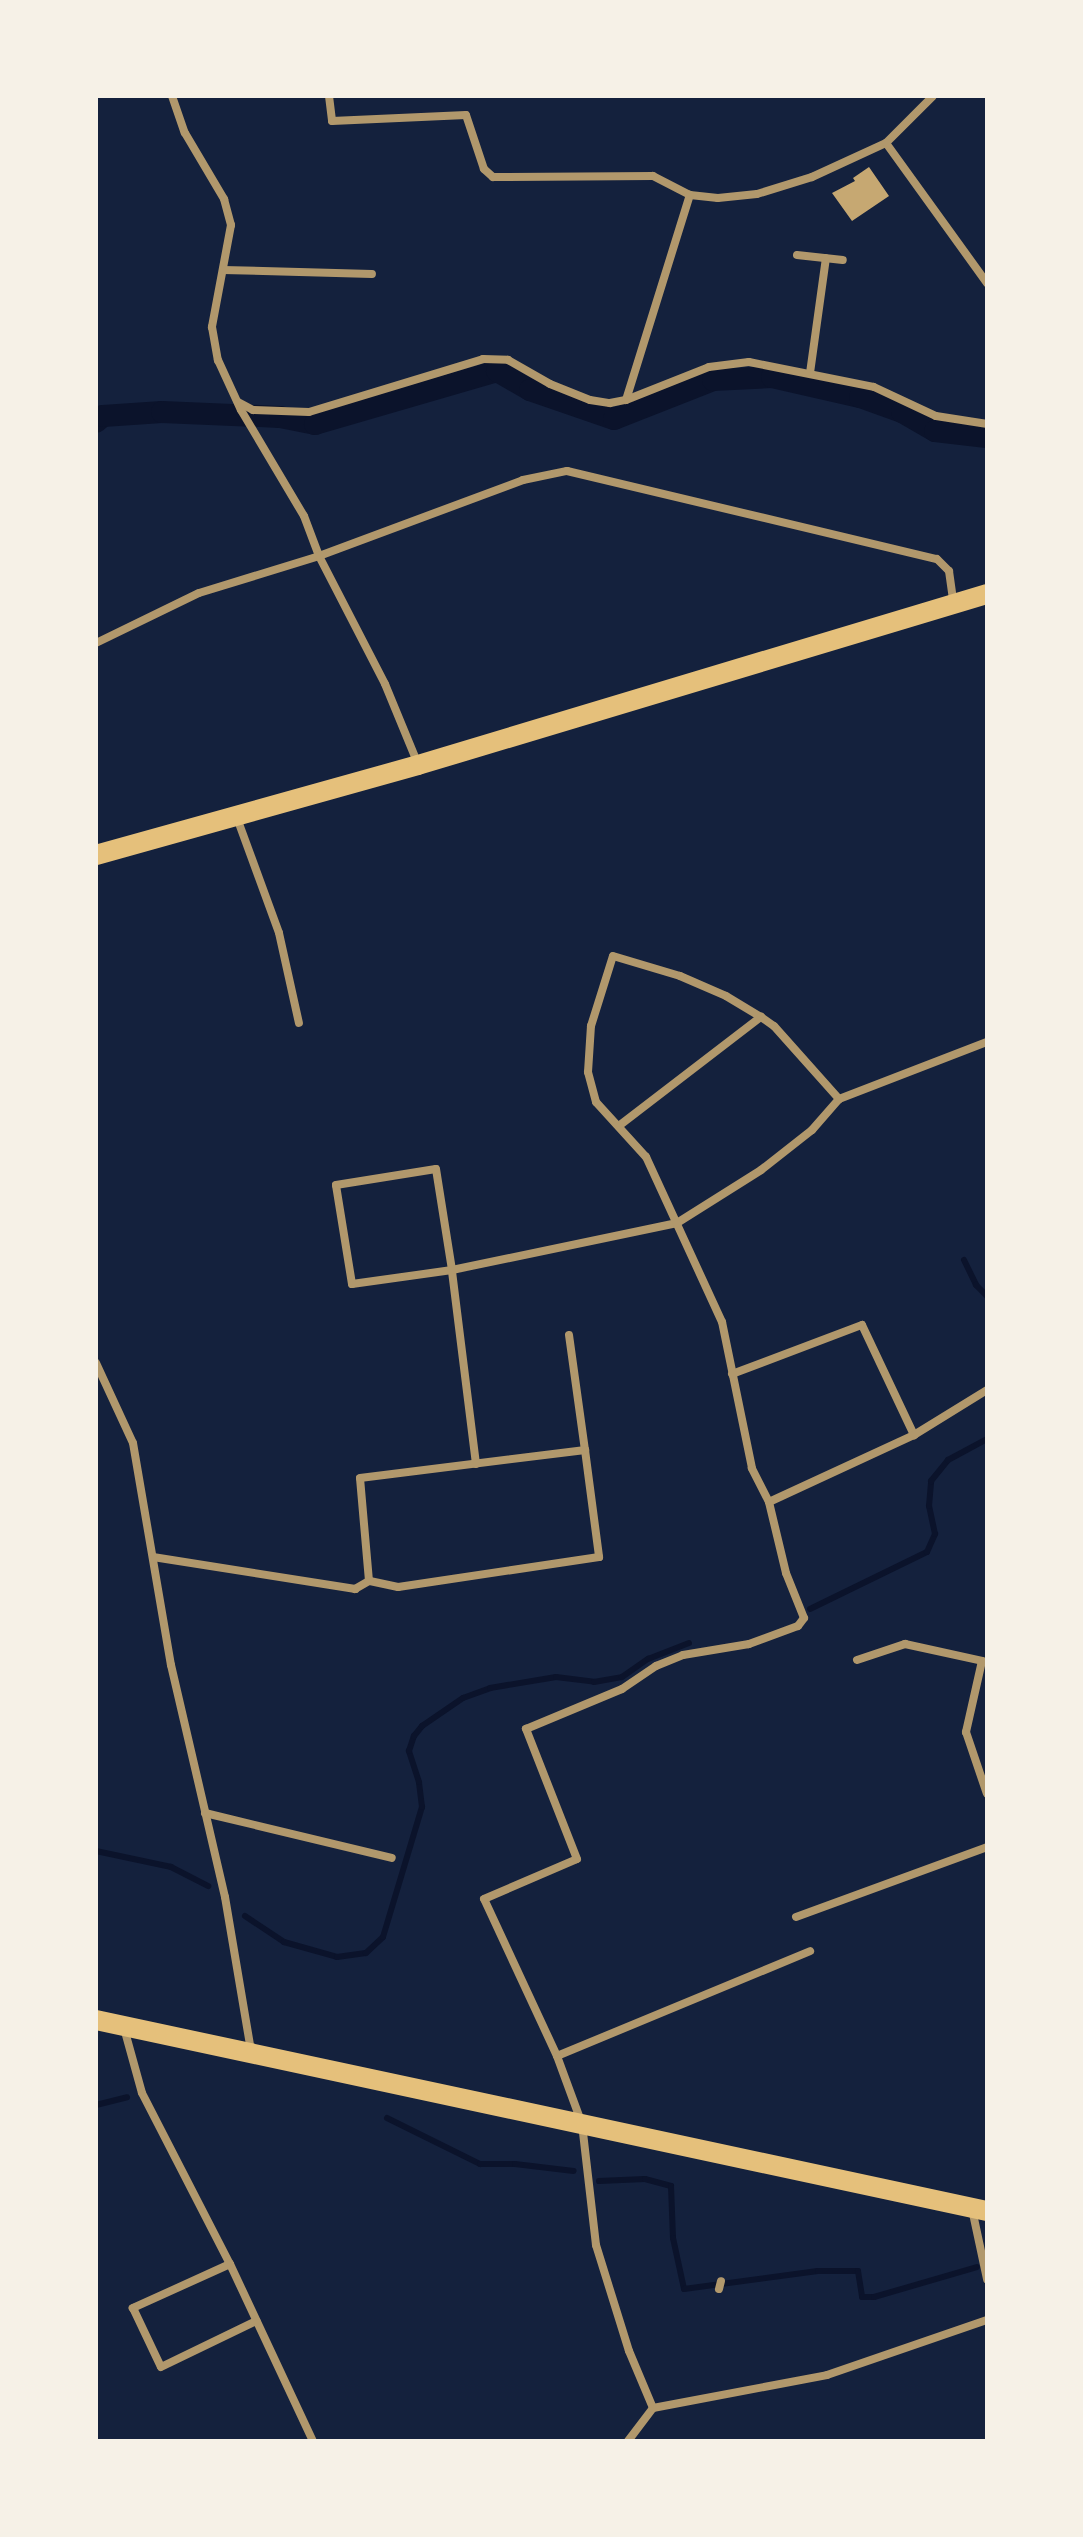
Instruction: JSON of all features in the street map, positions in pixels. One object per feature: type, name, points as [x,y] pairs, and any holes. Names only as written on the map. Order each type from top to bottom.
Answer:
[{"type":"main road","points":[[96,855],[418,765],[987,594]]},
{"type":"main road","points":[[96,2020],[980,2210]]},
{"type":"street","points":[[172,96],[185,133],[224,199],[231,225],[212,327],[218,360],[239,406],[304,516],[319,556],[385,684],[418,765]]},
{"type":"street","points":[[329,96],[332,121],[466,115],[484,169],[493,177],[653,176],[690,195],[718,198],[757,194],[812,177],[886,143],[933,96]]},
{"type":"street","points":[[886,143],[987,283]]},
{"type":"street","points":[[626,400],[690,195]]},
{"type":"street","points":[[797,255],[843,260]]},
{"type":"street","points":[[810,373],[826,258]]},
{"type":"street","points":[[223,270],[372,274]]},
{"type":"street","points":[[239,406],[253,410],[309,412],[483,359],[508,360],[550,384],[590,400],[610,403],[626,400],[709,367],[749,362],[874,387],[936,416],[987,424]]},
{"type":"street","points":[[96,643],[199,593],[319,556],[523,480],[567,471],[937,559],[949,571],[954,604]]},
{"type":"street","points":[[237,818],[279,933],[299,1023]]},
{"type":"street","points":[[653,2408],[629,2351],[596,2245],[582,2124],[557,2056],[484,1899],[577,1859],[526,1729],[622,1689],[656,1666],[683,1655],[749,1644],[798,1626],[804,1618],[786,1573],[769,1502],[752,1468],[722,1322],[646,1157],[596,1102],[588,1072],[591,1026],[613,956],[680,976],[726,996],[761,1017],[774,1026],[839,1099]]},
{"type":"street","points":[[620,1125],[761,1017]]},
{"type":"street","points":[[476,1464],[452,1270],[436,1169],[336,1185],[352,1284],[452,1270],[677,1223],[761,1170],[812,1130],[839,1099],[898,1079],[987,1042]]},
{"type":"street","points":[[732,1374],[862,1325],[914,1435]]},
{"type":"street","points":[[153,1557],[355,1589],[369,1581],[398,1587],[599,1557],[569,1335]]},
{"type":"street","points":[[96,1363],[133,1443],[171,1665],[225,1897],[251,2054]]},
{"type":"street","points":[[769,1502],[914,1435],[987,1390]]},
{"type":"street","points":[[369,1581],[360,1478],[585,1450]]},
{"type":"street","points":[[857,1660],[905,1644],[982,1661],[966,1732],[987,1794]]},
{"type":"street","points":[[205,1813],[392,1858]]},
{"type":"street","points":[[796,1917],[879,1883],[987,1847]]},
{"type":"street","points":[[557,2056],[810,1951]]},
{"type":"street","points":[[124,2027],[142,2093],[230,2264],[313,2441]]},
{"type":"street","points":[[980,2210],[987,2279]]},
{"type":"street","points":[[230,2264],[133,2308],[161,2367],[256,2321]]},
{"type":"street","points":[[628,2441],[653,2408],[827,2375],[987,2320]]},
{"type":"building","points":[[869,167],[889,196],[852,221],[832,193],[855,181],[853,178]]},
{"type":"waterway","points":[[96,422],[103,416],[162,412],[280,417],[315,424],[497,371],[530,390],[614,419],[713,380],[772,377],[860,397],[902,412],[935,431],[987,437]]},
{"type":"waterway","points":[[964,1260],[976,1285],[987,1296]]},
{"type":"waterway","points":[[810,1609],[927,1552],[935,1534],[929,1506],[931,1481],[948,1460],[987,1439]]},
{"type":"waterway","points":[[245,1916],[284,1942],[337,1957],[366,1953],[383,1937],[422,1807],[419,1782],[409,1751],[414,1736],[422,1726],[463,1698],[490,1688],[556,1677],[594,1682],[622,1677],[648,1659],[689,1643]]},
{"type":"waterway","points":[[96,1851],[171,1867],[208,1886]]},
{"type":"waterway","points":[[96,2105],[127,2097]]},
{"type":"waterway","points":[[387,2118],[480,2164],[515,2164],[574,2171]]},
{"type":"waterway","points":[[599,2181],[645,2179],[671,2186],[673,2238],[684,2289],[818,2271],[858,2271],[862,2297],[874,2297],[977,2267]]}]
